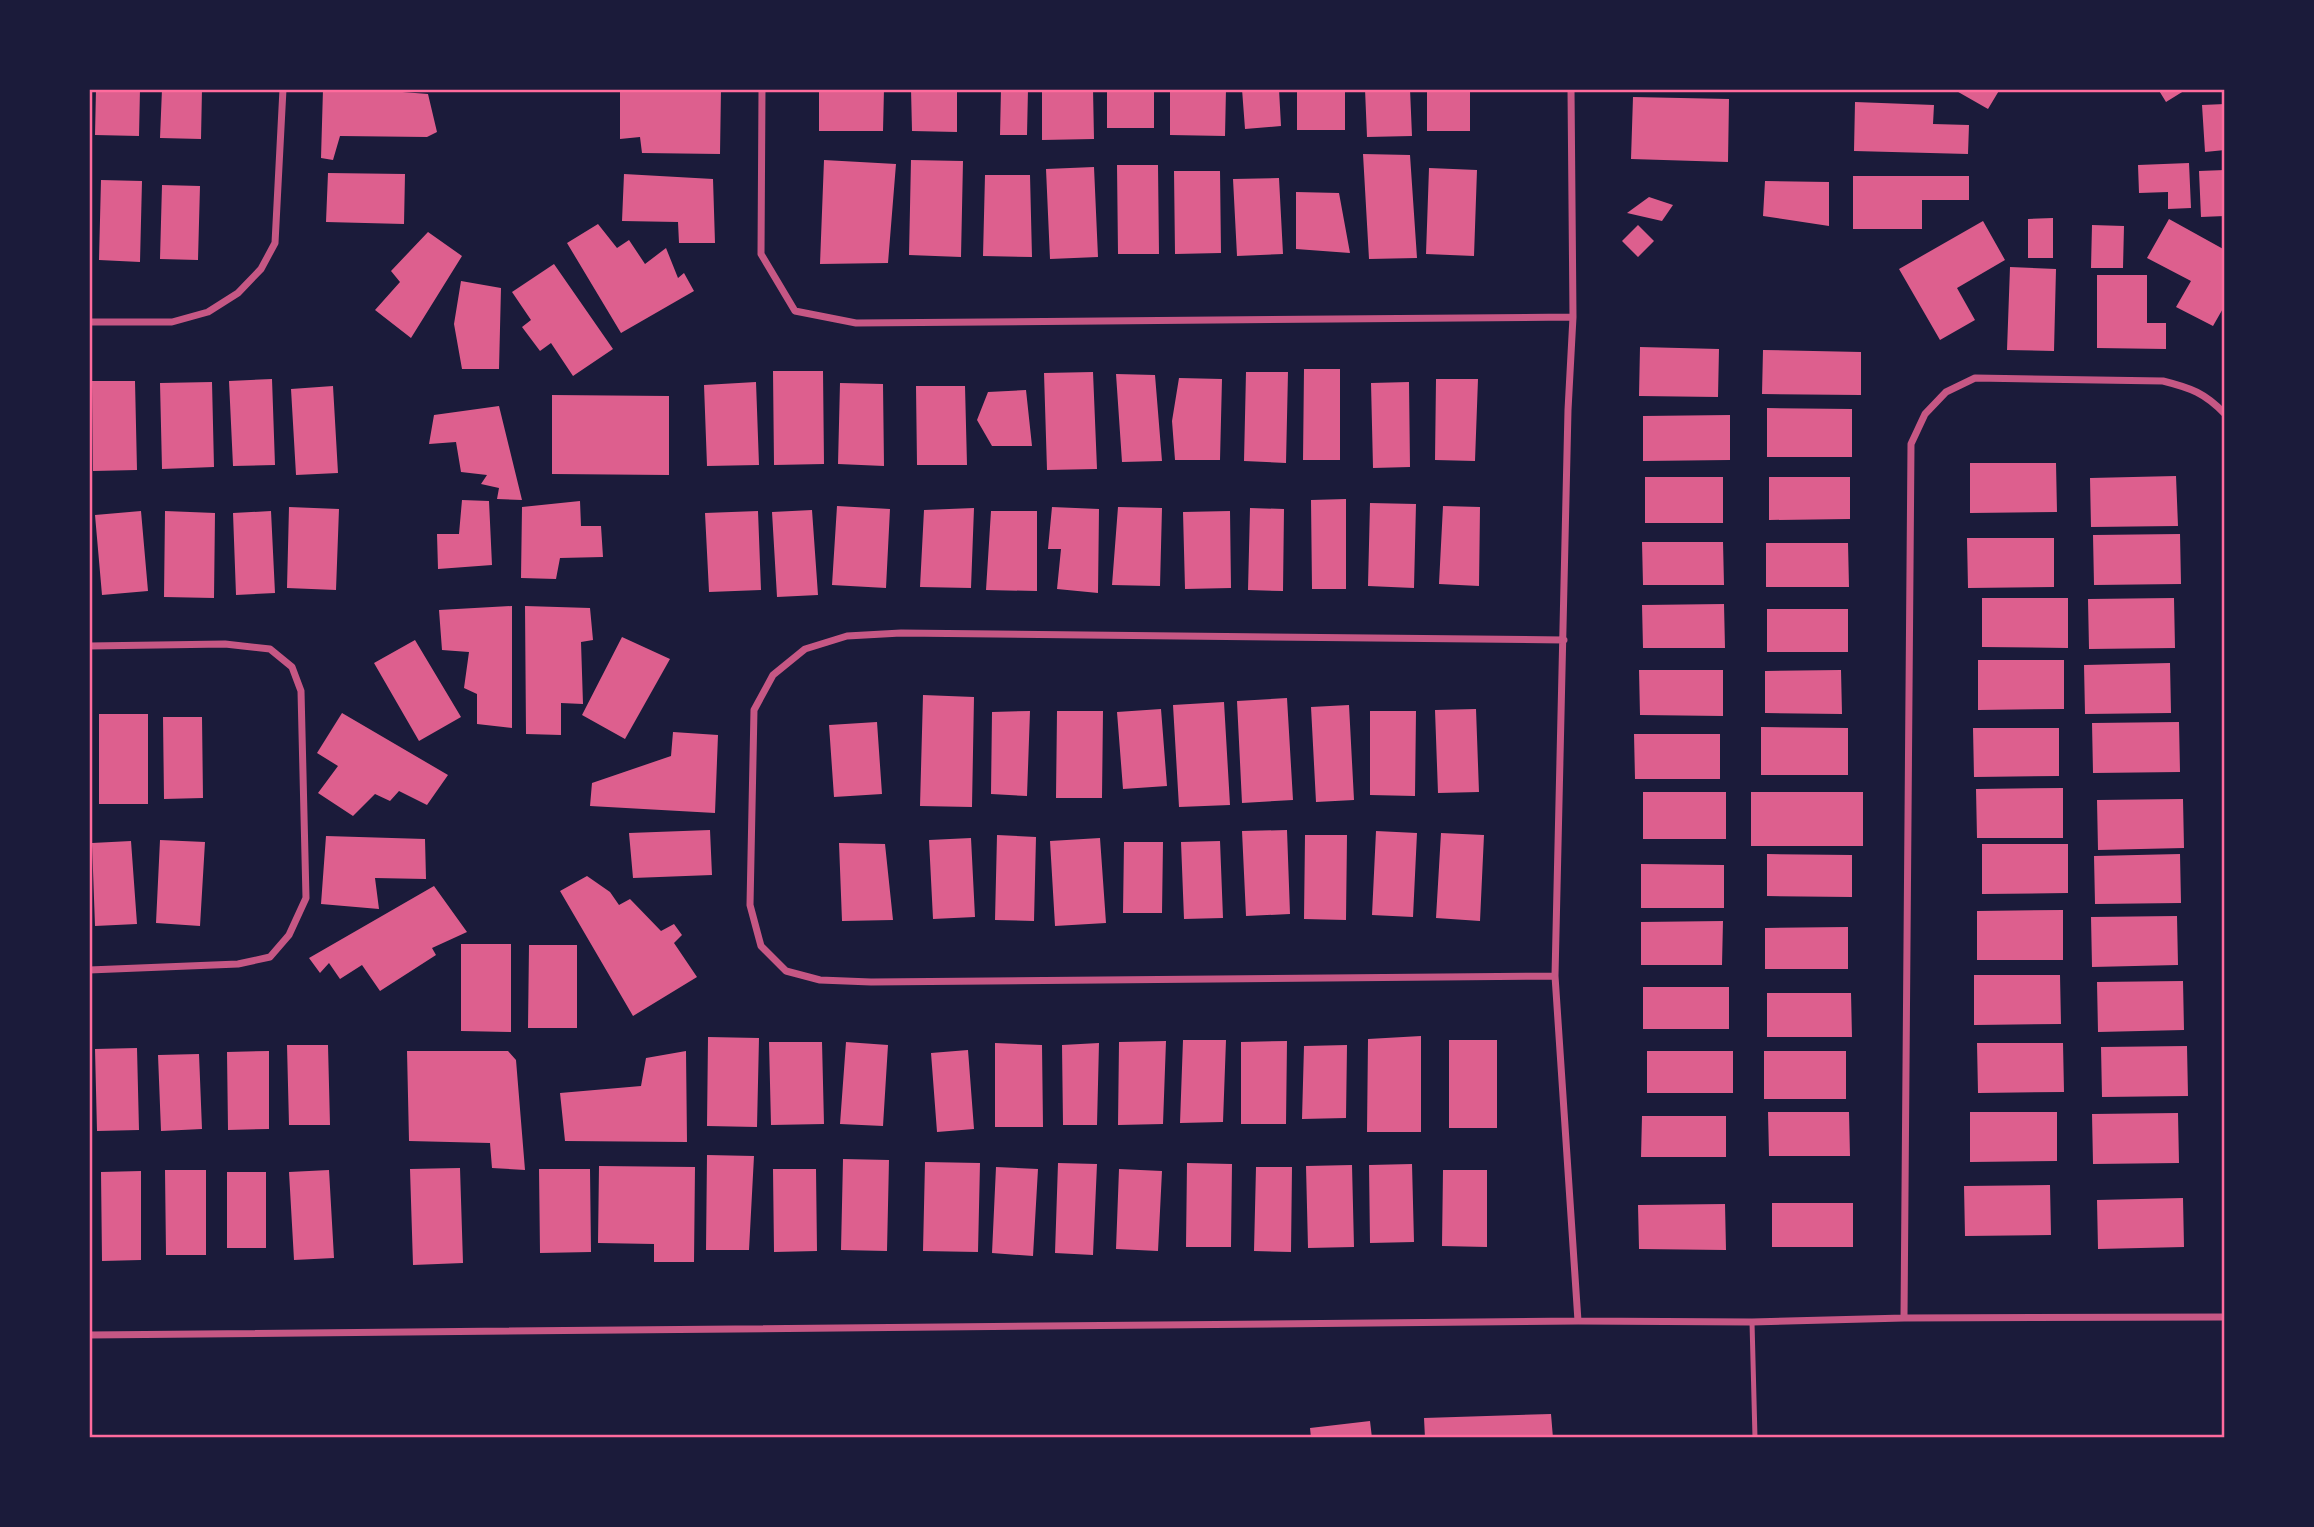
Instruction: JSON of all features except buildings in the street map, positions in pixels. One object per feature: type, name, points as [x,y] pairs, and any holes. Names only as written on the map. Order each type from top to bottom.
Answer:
[{"type":"street","points":[[89,322],[172,322],[208,312],[239,293],[261,270],[275,243],[283,89]]},
{"type":"street","points":[[762,89],[761,254],[796,311],[856,323],[1573,317]]},
{"type":"street","points":[[1571,89],[1573,317],[1568,410],[1555,976],[1578,1321]]},
{"type":"street","points":[[1904,1318],[1911,444],[1924,414],[1946,392],[1975,377],[2164,381],[2191,388],[2211,399],[2225,414]]},
{"type":"street","points":[[1555,976],[871,982],[820,979],[786,971],[761,946],[750,905],[754,710],[773,675],[804,649],[847,636],[901,633],[1564,640]]},
{"type":"street","points":[[89,646],[225,644],[270,649],[292,667],[302,691],[306,898],[289,935],[270,957],[238,964],[89,970]]},
{"type":"street","points":[[89,1335],[2225,1317]]},
{"type":"lane","points":[[1752,1322],[1755,1438]]}]
